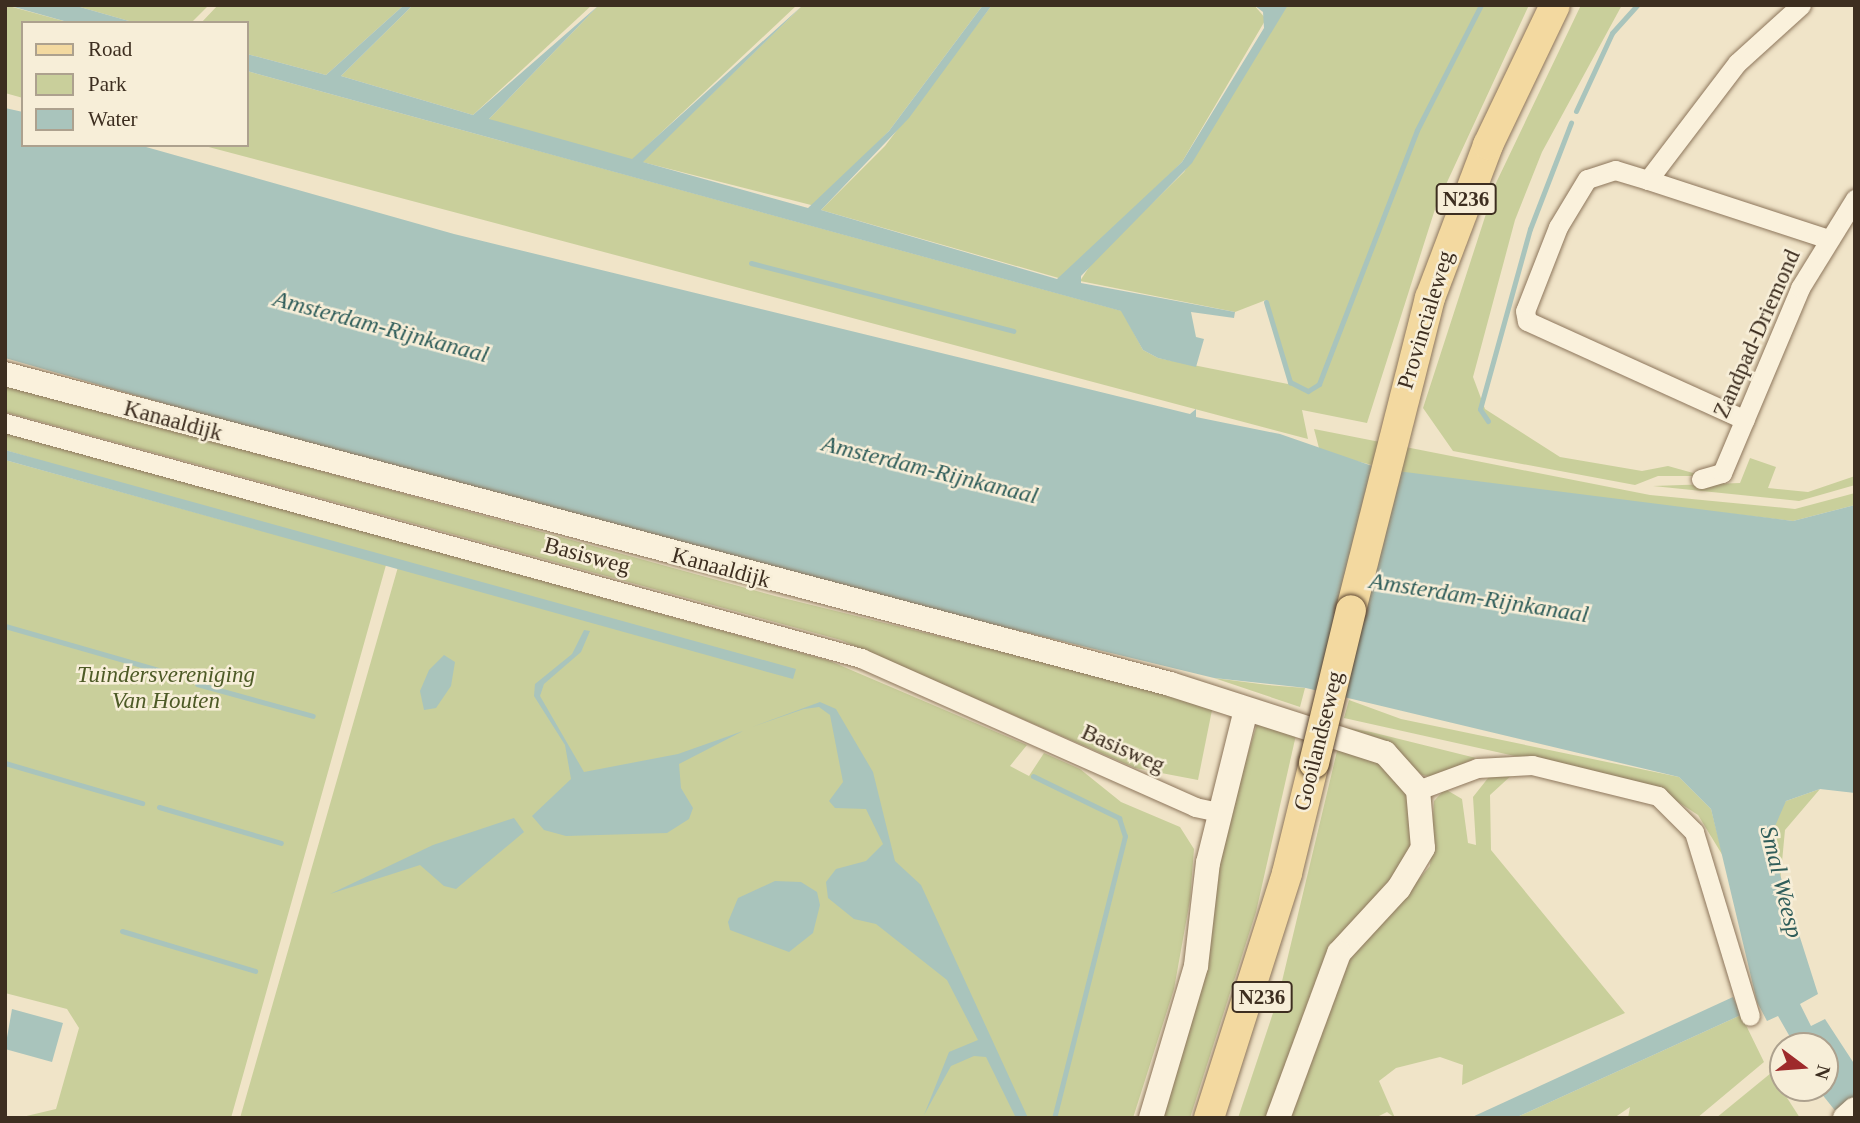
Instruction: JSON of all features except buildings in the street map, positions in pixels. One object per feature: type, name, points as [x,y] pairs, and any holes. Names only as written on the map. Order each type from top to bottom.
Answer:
[{"type":"main road","name":"Provincialeweg","points":[[1351,610],[1400,402],[1466,198],[1555,5]]},
{"type":"main road","name":"Gooilandseweg","points":[[1222,1118],[1256,1018],[1287,873],[1351,610]]},
{"type":"main road","name":"Gooilandseweg","points":[[1209,1118],[1287,873]]},
{"type":"street","points":[[1648,180],[1737,63],[1801,5]]},
{"type":"street","points":[[1745,420],[1527,321],[1525,311],[1558,228],[1587,179],[1615,170],[1828,239]]},
{"type":"street","name":"Zandpad-Driemond","points":[[1701,479],[1722,473],[1828,239],[1855,199]]},
{"type":"street","name":"Kanaaldijk","points":[[5,374],[1170,684],[1245,713],[1362,742],[1385,753],[1418,790]]},
{"type":"street","name":"Basisweg","points":[[5,423],[862,658],[1195,807],[1219,811]]},
{"type":"street","points":[[1151,1118],[1196,966],[1219,811],[1245,713]]},
{"type":"street","points":[[1278,1118],[1339,953],[1399,888],[1423,848],[1418,790],[1477,768],[1532,765],[1658,796],[1694,832],[1737,989],[1750,1016]]},
{"type":"street","points":[[1845,1118],[1855,1109]]},
{"type":"green space","points":[[5,5],[64,21],[21,21],[21,97],[5,93]]},
{"type":"green space","points":[[73,5],[209,5],[193,21],[129,21]]},
{"type":"green space","points":[[218,5],[404,5],[326,75],[248,54],[248,21],[203,21]]},
{"type":"green space","points":[[413,5],[592,5],[473,115],[341,76]]},
{"type":"green space","points":[[599,5],[797,5],[632,160],[488,120]]},
{"type":"green space","points":[[803,5],[983,5],[889,131],[815,206],[642,162]]},
{"type":"green space","points":[[992,5],[1254,5],[1266,19],[1182,162],[1062,279],[821,210],[885,146]]},
{"type":"green space","points":[[1287,5],[1529,5],[1436,206],[1367,423],[1302,410],[1308,439],[209,147],[248,147],[248,71],[1122,311],[1143,350],[1158,358],[1293,385],[1266,300],[1235,312],[1080,281],[1093,261],[1184,172]]},
{"type":"green space","points":[[1581,5],[1622,5],[1542,152],[1515,220],[1473,377],[1485,409],[1560,457],[1642,471],[1668,466],[1704,476],[1658,476],[1635,485],[1453,451],[1423,408],[1496,183]]},
{"type":"green space","points":[[5,384],[775,596],[1190,698],[1212,710],[1198,780],[1135,768],[841,640],[5,412]]},
{"type":"green space","points":[[1314,429],[1650,495],[1795,509],[1855,493],[1855,505],[1793,521],[1424,478],[1320,452]]},
{"type":"green space","points":[[5,431],[830,661],[1027,745],[1010,766],[1029,776],[1044,753],[1080,769],[1121,802],[1180,827],[1194,849],[1190,900],[1174,989],[1133,1118],[240,1118],[398,567],[5,450]]},
{"type":"green space","points":[[1750,458],[1776,467],[1768,488],[1808,492],[1855,476],[1855,485],[1799,501],[1653,486],[1740,483]]},
{"type":"green space","name":"Tuindersvereniging Van Houten","points":[[5,460],[386,565],[231,1118],[18,1118],[56,1109],[79,1028],[67,1009],[5,993]]},
{"type":"green space","points":[[1214,678],[1268,685],[1305,688],[1300,707]]},
{"type":"green space","points":[[1349,700],[1401,719],[1679,777],[1711,809],[1723,856],[1698,815],[1655,787],[1344,718]]},
{"type":"green space","points":[[1257,724],[1296,735],[1256,912],[1190,1118],[1161,1118],[1229,816]]},
{"type":"green space","points":[[1343,727],[1476,758],[1433,777],[1422,775],[1381,739]]},
{"type":"green space","points":[[1338,747],[1379,760],[1406,792],[1413,833],[1407,859],[1326,955],[1269,1118],[1238,1118],[1278,998]]},
{"type":"green space","points":[[1492,773],[1514,773],[1490,795],[1491,850],[1625,1013],[1462,1085],[1463,1065],[1440,1057],[1396,1068],[1379,1081],[1395,1118],[1387,1112],[1375,1118],[1287,1118],[1350,959],[1430,866],[1434,801],[1445,789],[1462,799],[1468,843],[1476,845],[1473,797]]},
{"type":"green space","points":[[1820,789],[1785,830],[1780,883],[1769,853],[1772,820],[1786,801]]},
{"type":"green space","points":[[1741,1015],[1764,1062],[1697,1118],[1628,1118],[1630,1107],[1614,1118],[1515,1118]]},
{"type":"green space","points":[[1769,1075],[1769,1102],[1790,1102],[1800,1118],[1716,1118]]},
{"type":"water","points":[[7,5],[73,5],[129,21],[64,21]]},
{"type":"water","points":[[404,5],[413,5],[341,76],[473,115],[599,5],[489,119],[632,159],[803,5],[643,162],[808,208],[889,131],[983,5],[992,5],[909,118],[821,210],[1057,279],[1182,162],[1264,28],[1263,12],[1254,5],[1288,5],[1192,163],[1081,276],[1081,283],[1235,312],[1234,318],[1191,312],[1196,337],[1204,339],[1196,367],[1158,358],[1143,350],[1121,311],[248,71],[248,54],[326,75]]},
{"type":"water","points":[[5,108],[21,112],[21,147],[146,147],[454,234],[1190,414],[1196,409],[1196,417],[1280,434],[1381,469],[1793,521],[1855,505],[1855,793],[1820,789],[1786,801],[1769,840],[1818,994],[1800,1004],[1811,1026],[1825,1019],[1833,1032],[1787,1032],[1778,1016],[1767,1021],[1757,1002],[1711,809],[1679,777],[1306,688],[1214,678],[995,625],[428,479],[5,358]]},
{"type":"water","points":[[5,450],[796,669],[793,679],[5,460]]},
{"type":"water","points":[[584,630],[590,631],[581,652],[544,684],[540,696],[584,772],[678,754],[743,731],[679,764],[681,788],[693,808],[689,819],[667,833],[566,836],[544,830],[532,816],[571,779],[565,745],[534,696],[535,684],[572,654]]},
{"type":"water","points":[[444,655],[455,662],[451,686],[436,708],[424,710],[420,691],[429,670]]},
{"type":"water","points":[[820,702],[836,709],[873,772],[895,861],[921,885],[1028,1118],[1016,1118],[986,1057],[974,1056],[951,1066],[924,1115],[949,1052],[978,1040],[947,980],[876,924],[854,919],[828,898],[826,882],[836,869],[866,861],[883,844],[866,809],[835,808],[829,801],[843,782],[830,715],[819,707],[804,709],[752,727]]},
{"type":"water","points":[[514,818],[524,832],[456,889],[444,886],[420,865],[330,894],[433,845]]},
{"type":"water","points":[[775,881],[801,882],[817,892],[820,905],[813,933],[789,952],[730,930],[728,922],[738,898]]},
{"type":"water","points":[[1733,997],[1741,1015],[1515,1118],[1470,1118]]},
{"type":"water","points":[[12,1009],[63,1023],[52,1062],[5,1049]]},
{"type":"water","points":[[1839,1040],[1855,1065],[1855,1118],[1841,1118],[1828,1102],[1839,1102]]},
{"type":"waterway","points":[[1266,302],[1290,382],[1308,391],[1319,384],[1417,130],[1481,5]]},
{"type":"waterway","points":[[1576,111],[1612,33],[1637,5]]},
{"type":"waterway","points":[[1488,421],[1480,409],[1530,229],[1571,123]]},
{"type":"waterway","points":[[751,263],[1013,331]]},
{"type":"waterway","points":[[5,626],[179,676]]},
{"type":"waterway","points":[[197,684],[313,716]]},
{"type":"waterway","points":[[5,763],[142,803]]},
{"type":"waterway","points":[[1033,776],[1119,818],[1125,836],[1054,1118]]},
{"type":"waterway","points":[[159,807],[281,843]]},
{"type":"waterway","points":[[122,931],[255,971]]},
{"type":"water label","name":"Amsterdam-Rijnkanaal","points":[[381,327]]},
{"type":"water label","name":"Amsterdam-Rijnkanaal","points":[[930,470]]},
{"type":"water label","name":"Amsterdam-Rijnkanaal","points":[[1479,598]]},
{"type":"water label","name":"Smal Weesp","points":[[1781,882]]}]
